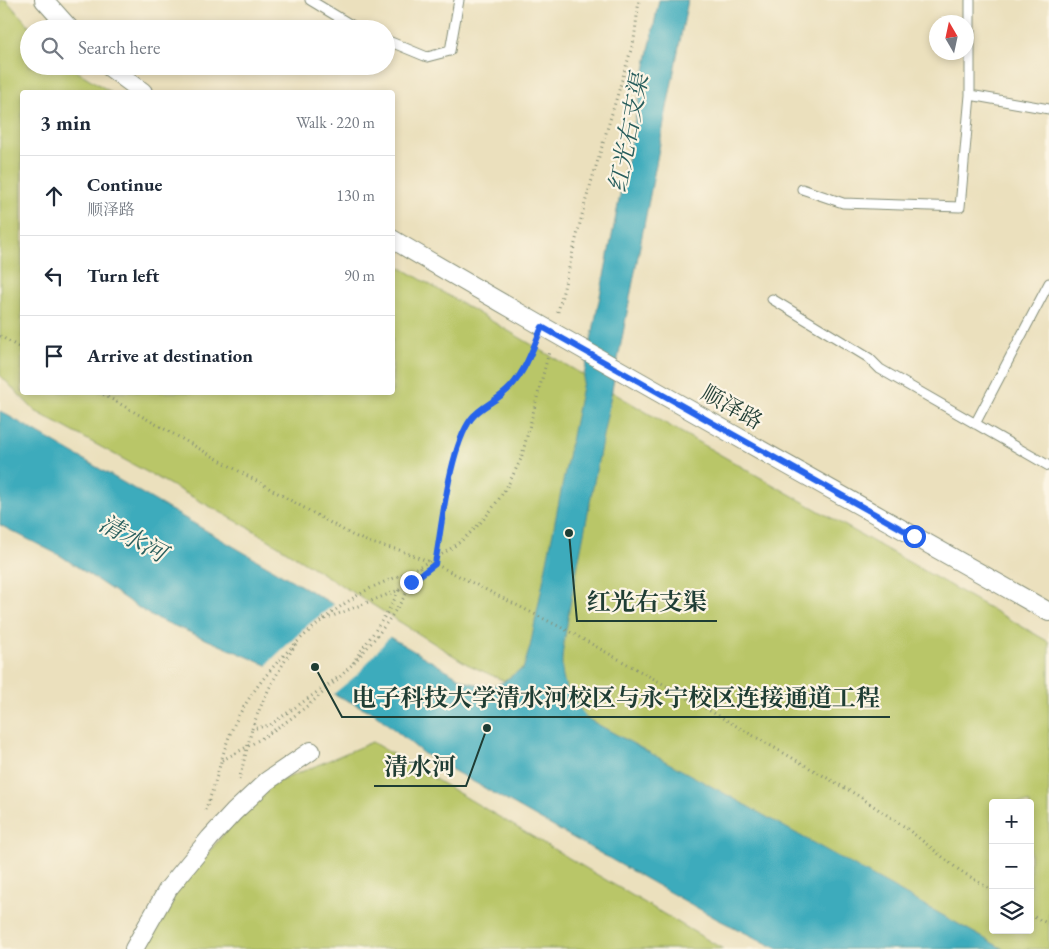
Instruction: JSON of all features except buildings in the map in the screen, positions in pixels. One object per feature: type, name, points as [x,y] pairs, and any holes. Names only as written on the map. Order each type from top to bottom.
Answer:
[{"type":"street","points":[[44,0],[62,20]]},
{"type":"street","points":[[120,75],[140,90]]},
{"type":"street","name":"顺泽路","points":[[395,242],[548,331],[629,374],[1049,612]]},
{"type":"street","points":[[134,949],[168,889],[234,812],[267,781],[311,750]]},
{"type":"lane","points":[[310,0],[343,20]]},
{"type":"lane","points":[[395,44],[427,56],[450,51],[459,0]]},
{"type":"lane","points":[[802,189],[843,203],[960,207],[970,96],[970,0]]},
{"type":"lane","points":[[970,96],[1049,109]]},
{"type":"lane","points":[[975,424],[1049,283]]},
{"type":"lane","points":[[772,299],[869,358],[880,369],[1049,466]]},
{"type":"path","points":[[205,810],[233,728],[243,709],[270,670],[325,619],[361,593],[421,566],[463,540],[496,506],[509,483],[520,459],[535,407],[548,331],[634,40],[639,0]]},
{"type":"path","points":[[325,619],[399,590],[435,564],[454,460],[464,432],[471,419],[480,410],[505,393],[516,382],[548,331]]},
{"type":"path","points":[[0,336],[20,348]]},
{"type":"path","points":[[104,395],[352,535],[435,564],[570,632],[857,794],[905,827],[959,870],[990,889]]},
{"type":"path","points":[[222,760],[248,747],[288,721],[340,676],[397,610],[421,566]]},
{"type":"path","points":[[353,663],[388,613],[399,590]]},
{"type":"path","points":[[234,812],[240,776],[252,729],[275,674],[296,644]]},
{"type":"path","points":[[252,729],[270,725],[340,676]]},
{"type":"path","points":[[1034,917],[1049,924]]},
{"type":"green space","points":[[0,0],[6,0],[24,20],[20,20],[20,75],[83,75],[108,90],[20,90],[20,395],[395,395],[395,264],[663,422],[1049,642],[1049,949],[1003,949],[586,718],[467,664],[253,530],[35,411],[0,375]]},
{"type":"green space","points":[[372,742],[723,949],[139,949],[168,901],[261,789]]},
{"type":"water","points":[[659,0],[688,0],[569,610],[562,661],[564,682],[586,718],[1003,949],[778,949],[717,919],[424,754],[374,713],[319,687],[151,616],[61,556],[0,525],[0,411],[467,682],[487,686],[497,685],[523,669],[530,647]]},
{"type":"pier","points":[[336,603],[391,635],[358,674],[331,696],[266,668],[271,660],[309,624]]},
{"type":"place","name":"红光右支渠","points":[[569,533]]},
{"type":"place","name":"电子科技大学清水河校区与永宁校区连接通道工程","points":[[315,667]]},
{"type":"place","name":"清水河","points":[[487,728]]},
{"type":"route","points":[[411,582],[435,564],[454,460],[464,432],[471,419],[480,410],[505,393],[516,382],[542,327],[629,374],[914,536]]}]
